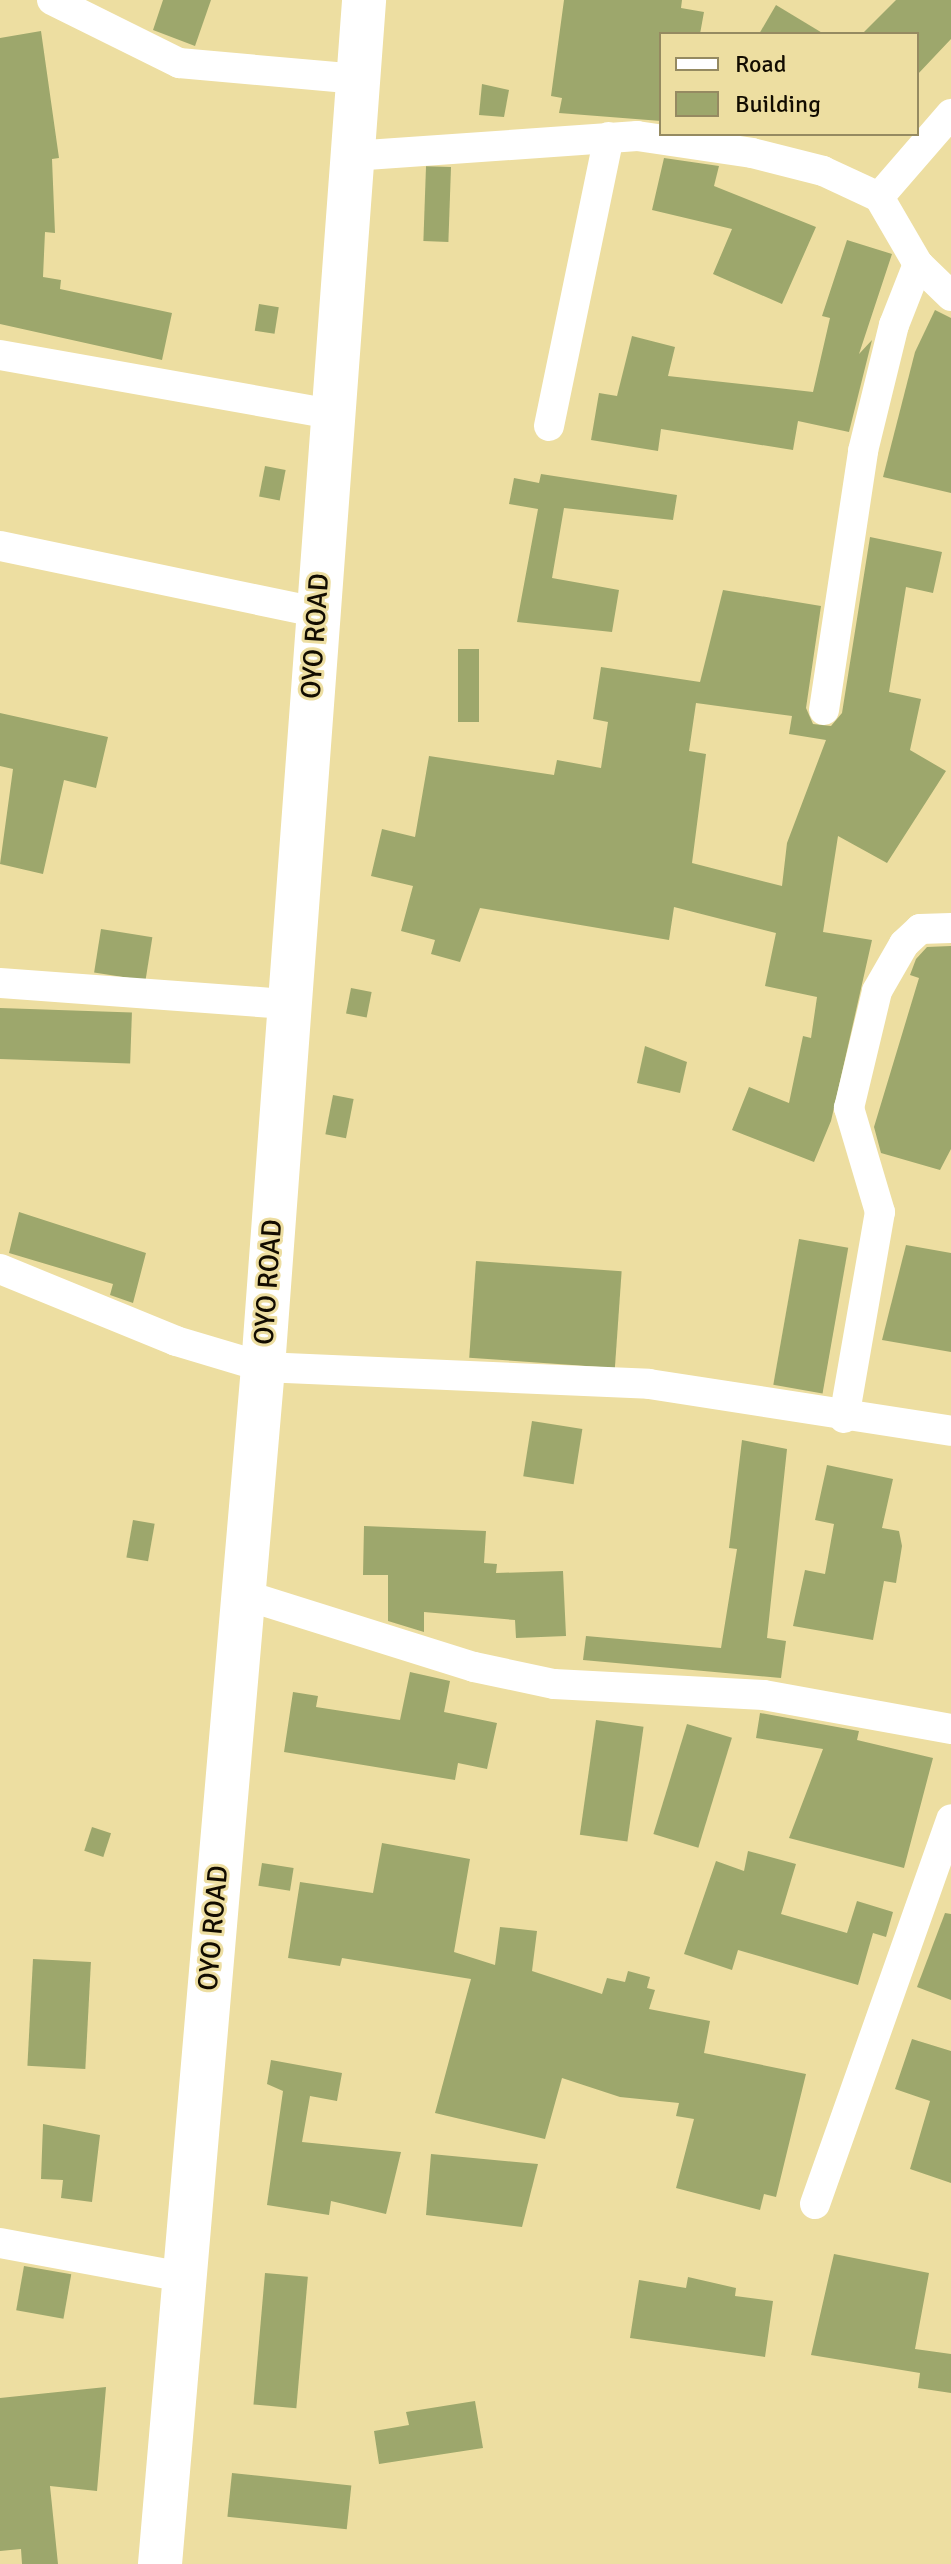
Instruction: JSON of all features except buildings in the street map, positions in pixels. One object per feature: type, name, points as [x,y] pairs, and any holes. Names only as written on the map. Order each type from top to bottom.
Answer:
[{"type":"highway","name":"OYO ROAD","points":[[160,2564],[241,1594],[263,1367],[330,414],[364,0]]},
{"type":"street","points":[[52,0],[179,63],[358,79]]},
{"type":"street","points":[[879,197],[951,114]]},
{"type":"street","points":[[352,156],[609,137],[752,153],[823,171],[879,197],[918,264],[951,296]]},
{"type":"street","points":[[549,426],[609,137]]},
{"type":"street","points":[[824,710],[863,451],[894,325],[918,264]]},
{"type":"street","points":[[0,355],[330,414]]},
{"type":"street","points":[[0,546],[317,612]]},
{"type":"street","points":[[844,1418],[880,1212],[849,1108],[877,991],[904,944],[920,929],[951,928]]},
{"type":"street","points":[[0,983],[287,1004]]},
{"type":"street","points":[[0,1269],[176,1341],[263,1367],[649,1384],[844,1418],[951,1431]]},
{"type":"street","points":[[241,1594],[474,1667],[554,1684],[764,1695],[951,1729]]},
{"type":"street","points":[[815,2204],[951,1819]]},
{"type":"street","points":[[0,2243],[183,2277]]}]
